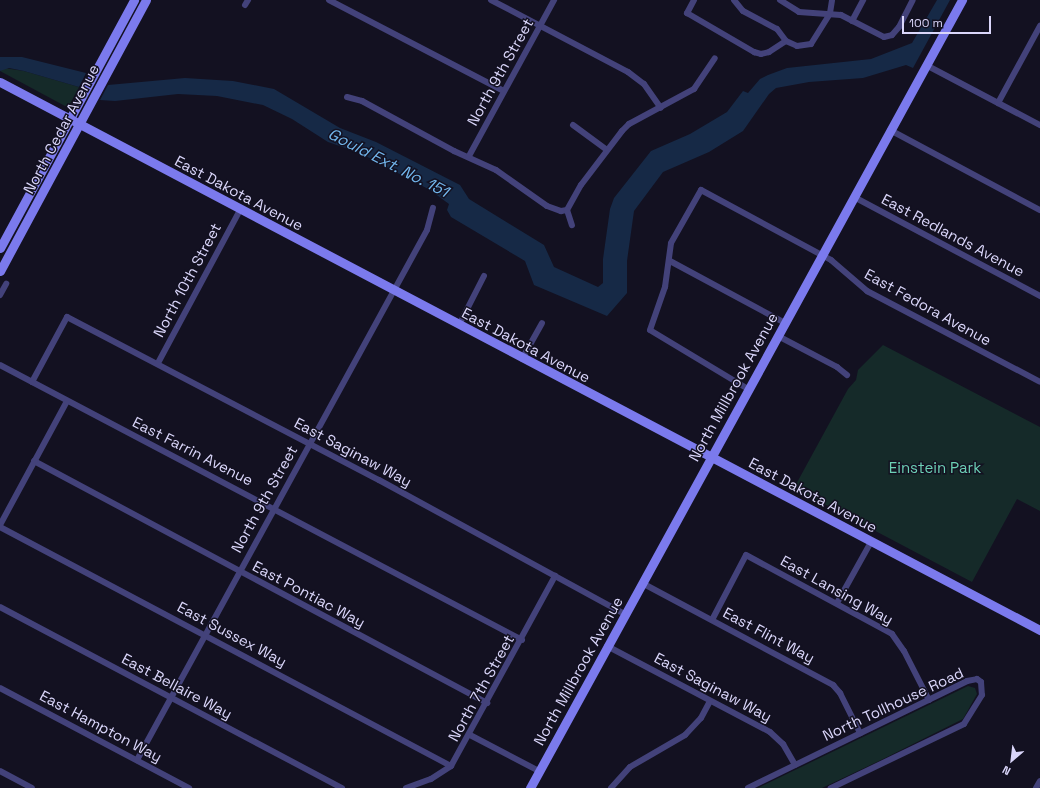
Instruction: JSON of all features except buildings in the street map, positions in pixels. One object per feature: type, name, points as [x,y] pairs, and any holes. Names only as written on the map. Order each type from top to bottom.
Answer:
[{"type":"street","name":"North Cedar Avenue","points":[[0,248],[134,0]]},
{"type":"street","name":"North Cedar Avenue","points":[[0,271],[146,0]]},
{"type":"street","points":[[329,0],[504,91]]},
{"type":"street","points":[[492,0],[637,78],[650,90],[661,108]]},
{"type":"street","name":"North 9th Street","points":[[469,156],[554,0]]},
{"type":"street","points":[[694,0],[687,14],[754,52],[761,54],[769,52],[786,41]]},
{"type":"street","points":[[734,0],[743,11],[777,30],[786,41],[797,46],[810,44],[830,13],[832,0]]},
{"type":"street","points":[[780,0],[799,12],[830,13],[852,21],[884,37],[892,35],[913,0]]},
{"type":"street","points":[[852,21],[863,0]]},
{"type":"street","name":"North Millbrook Avenue","points":[[530,788],[710,457],[962,0]]},
{"type":"street","points":[[998,103],[1040,26]]},
{"type":"street","points":[[572,225],[567,210],[581,185],[607,150],[629,124],[694,89],[715,58]]},
{"type":"street","points":[[926,65],[1040,125]]},
{"type":"street","name":"East Dakota Avenue","points":[[0,82],[522,359],[1040,630]]},
{"type":"street","points":[[348,97],[362,101],[454,151],[469,156],[506,176],[547,206],[561,211],[567,210]]},
{"type":"street","points":[[573,125],[607,150]]},
{"type":"street","points":[[890,130],[1040,210]]},
{"type":"street","name":"East Fedora Avenue","points":[[670,261],[671,243],[701,190],[822,255],[842,268],[867,291],[1040,382]]},
{"type":"street","name":"East Redlands Avenue","points":[[854,197],[1040,296]]},
{"type":"street","name":"North 9th Street","points":[[137,760],[239,571],[427,230],[433,208]]},
{"type":"street","name":"North 10th Street","points":[[158,363],[240,210]]},
{"type":"street","points":[[0,260],[12,238],[11,228]]},
{"type":"street","points":[[748,388],[650,330],[666,287],[670,261],[785,323]]},
{"type":"street","points":[[459,325],[484,276]]},
{"type":"street","points":[[0,295],[6,284]]},
{"type":"street","name":"East Saginaw Way","points":[[32,382],[67,317],[158,363],[625,614]]},
{"type":"street","points":[[522,359],[542,323]]},
{"type":"street","points":[[778,336],[837,367],[846,375]]},
{"type":"street","name":"East Farrin Avenue","points":[[0,365],[522,640]]},
{"type":"street","points":[[0,526],[67,401]]},
{"type":"street","name":"East Pontiac Way","points":[[34,461],[487,703]]},
{"type":"street","name":"East Sussex Way","points":[[0,526],[206,634],[452,766]]},
{"type":"street","points":[[836,603],[871,542]]},
{"type":"street","name":"East Lansing Way","points":[[712,620],[746,555],[892,634],[904,651],[929,700]]},
{"type":"street","name":"North 7th Street","points":[[406,788],[431,780],[452,766],[522,640],[555,576]]},
{"type":"street","name":"East Flint Way","points":[[642,583],[833,685],[840,693],[860,733]]},
{"type":"street","name":"East Bellaire Way","points":[[0,607],[342,788]]},
{"type":"street","name":"East Saginaw Way","points":[[607,646],[774,735],[783,744],[795,765]]},
{"type":"street","name":"North Tollhouse Road","points":[[748,788],[972,679],[977,680],[983,685],[982,695],[964,724],[831,788]]},
{"type":"street","name":"East Hampton Way","points":[[0,688],[137,760],[182,786],[189,788]]},
{"type":"street","points":[[611,788],[642,756],[685,735],[701,718],[710,700]]},
{"type":"street","points":[[470,734],[539,771]]},
{"type":"street","points":[[0,771],[32,788]]},
{"type":"street","points":[[1036,788],[1040,781]]},
{"type":"green space","points":[[4,68],[24,71],[79,87],[70,104],[65,106],[0,71]]},
{"type":"green space","name":"Einstein Park","points":[[883,345],[1040,427],[1040,511],[1017,499],[972,582],[794,488],[848,389],[856,380],[858,370]]},
{"type":"green space","points":[[968,686],[975,688],[977,694],[963,719],[881,760],[822,788],[758,788]]},
{"type":"water","name":"Gould Ext. No. 151","points":[[937,0],[950,0],[913,68],[906,65],[863,78],[809,82],[776,88],[769,94],[743,131],[709,152],[663,172],[634,211],[627,261],[627,293],[607,316],[534,285],[525,261],[451,217],[447,210],[449,204],[430,190],[360,153],[328,142],[292,119],[263,105],[217,96],[178,94],[115,101],[100,100],[108,85],[185,78],[233,81],[274,89],[340,128],[376,142],[460,185],[469,199],[544,245],[554,267],[598,287],[603,283],[603,259],[610,209],[614,198],[651,151],[690,134],[727,112],[743,91],[748,93],[760,79],[768,75],[787,68],[871,59],[912,43]]},
{"type":"water","points":[[0,57],[22,57],[86,73],[79,87],[24,71],[9,68],[0,71]]}]
